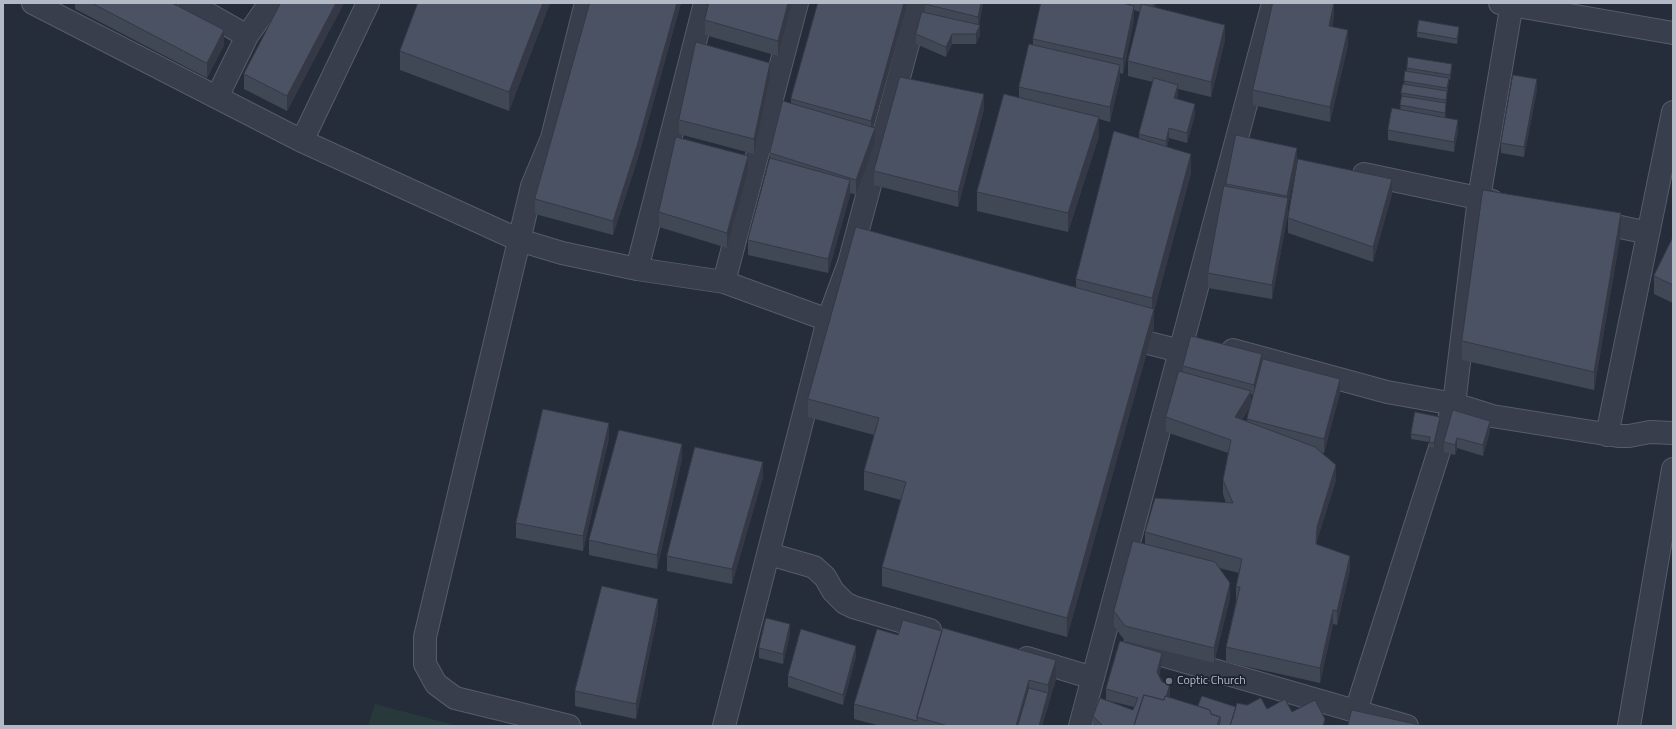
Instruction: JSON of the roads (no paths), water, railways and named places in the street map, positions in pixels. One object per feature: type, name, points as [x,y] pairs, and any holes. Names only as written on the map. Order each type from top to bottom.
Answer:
[{"type":"street","points":[[33,3],[302,141],[519,240],[562,253],[637,269],[724,282],[828,320]]},
{"type":"street","points":[[189,3],[248,36]]},
{"type":"street","points":[[217,97],[248,36],[270,3]]},
{"type":"street","points":[[302,141],[368,3]]},
{"type":"street","points":[[569,726],[455,698],[436,684],[425,664],[425,637],[532,186],[552,138],[586,3]]},
{"type":"street","points":[[637,269],[705,3]]},
{"type":"street","points":[[724,282],[797,3]]},
{"type":"street","points":[[724,726],[828,320],[857,265],[919,3]]},
{"type":"street","points":[[1080,726],[1273,3]]},
{"type":"street","points":[[1356,711],[1454,404],[1479,198],[1508,4],[1673,33]]},
{"type":"street","points":[[1607,435],[1673,112]]},
{"type":"street","points":[[1234,147],[1257,152]]},
{"type":"street","points":[[1341,170],[1509,204]]},
{"type":"street","points":[[1571,217],[1648,233]]},
{"type":"street","points":[[1103,331],[1182,344],[1210,343],[1387,392],[1454,404],[1492,416],[1607,435],[1629,436],[1650,432],[1673,433]]},
{"type":"street","points":[[1629,726],[1673,469]]},
{"type":"street","points":[[769,554],[814,567],[825,578],[833,591],[846,603],[853,607],[951,636]]},
{"type":"street","points":[[1104,638],[1407,726]]},
{"type":"street","points":[[1011,653],[1093,678]]},
{"type":"place","name":"Coptic Church","points":[[1169,681]]}]
